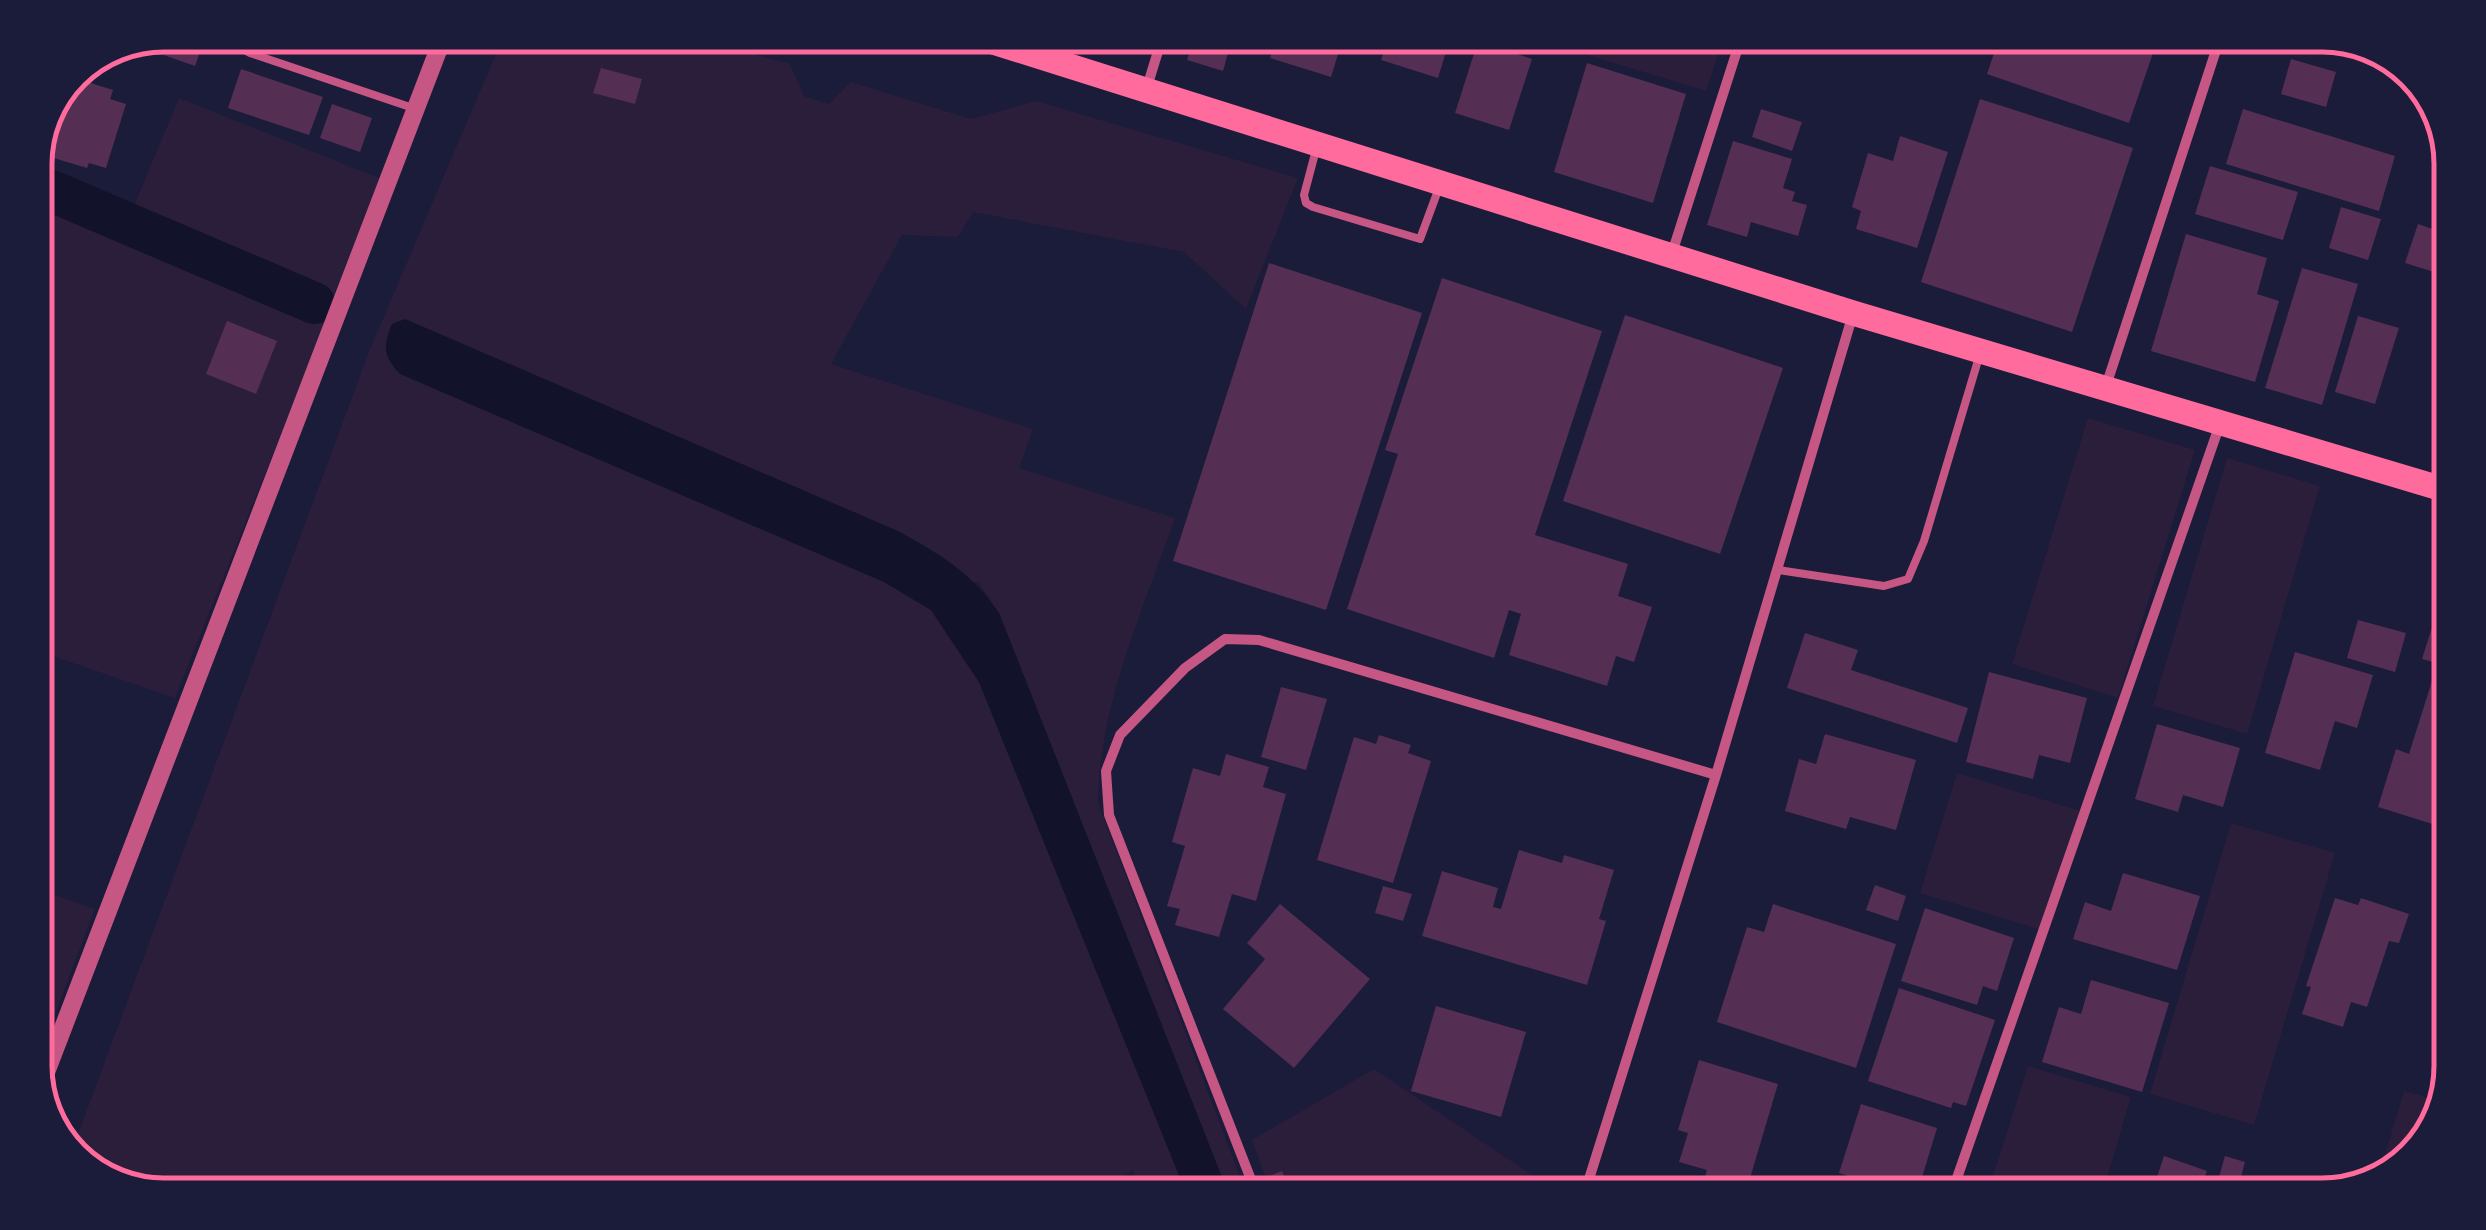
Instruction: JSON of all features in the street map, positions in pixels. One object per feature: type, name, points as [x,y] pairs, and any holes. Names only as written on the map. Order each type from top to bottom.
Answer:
[{"type":"main road","points":[[1029,52],[1854,313],[2433,486]]},
{"type":"street","points":[[53,1054],[437,52]]},
{"type":"street","points":[[1147,87],[1158,52]]},
{"type":"street","points":[[1671,256],[1737,52]]},
{"type":"street","points":[[2105,388],[2215,52]]},
{"type":"street","points":[[1589,1178],[1716,775],[1854,313]]},
{"type":"street","points":[[1957,1178],[2220,423]]},
{"type":"street","points":[[1250,1178],[1110,815],[1106,771],[1120,735],[1186,668],[1225,639],[1259,640],[1716,775]]},
{"type":"lane","points":[[248,52],[415,109]]},
{"type":"lane","points":[[1318,142],[1304,195],[1306,203],[1312,206],[1420,239],[1441,181]]},
{"type":"lane","points":[[1778,570],[1884,586],[1908,578],[1924,541],[1981,350]]},
{"type":"shaded area","points":[[497,52],[746,52],[790,64],[804,96],[829,104],[851,82],[971,119],[1036,101],[1298,178],[1246,309],[1184,252],[973,212],[958,237],[902,235],[831,364],[1033,429],[1019,468],[1175,518],[1114,694],[1100,766],[1098,803],[1241,1178],[1222,1178],[999,613],[978,582],[884,582],[931,610],[979,682],[1180,1178],[1136,1178],[1132,1170],[1122,1178],[165,1178],[129,1172],[91,1150],[77,1136],[370,349]]},
{"type":"shaded area","points":[[1586,52],[1719,52],[1706,91]]},
{"type":"shaded area","points":[[2326,53],[2357,58],[2377,67]]},
{"type":"shaded area","points":[[179,98],[381,179],[334,294],[133,208]]},
{"type":"shaded area","points":[[53,205],[325,325],[175,698],[53,656]]},
{"type":"shaded area","points":[[405,319],[898,531],[941,557],[978,587],[999,613],[1222,1178],[1180,1178],[979,682],[931,610],[884,582],[400,374],[390,362],[386,345],[392,324]]},
{"type":"shaded area","points":[[2088,418],[2195,450],[2118,698],[2012,664]]},
{"type":"shaded area","points":[[2227,458],[2320,486],[2247,734],[2153,706]]},
{"type":"shaded area","points":[[1957,773],[2084,812],[2048,932],[1920,893]]},
{"type":"shaded area","points":[[2231,823],[2335,853],[2254,1125],[2150,1094]]},
{"type":"shaded area","points":[[53,894],[95,909],[53,1019]]},
{"type":"shaded area","points":[[2028,1066],[2131,1097],[2107,1178],[1992,1178]]},
{"type":"shaded area","points":[[1374,1069],[1537,1178],[1266,1178],[1252,1140]]},
{"type":"shaded area","points":[[2404,1091],[2429,1098],[2415,1128],[2384,1159]]},
{"type":"building","points":[[200,52],[195,66],[158,53]]},
{"type":"building","points":[[1190,52],[1228,52],[1223,71],[1187,60]]},
{"type":"building","points":[[1272,52],[1339,52],[1331,77],[1270,58]]},
{"type":"building","points":[[1384,52],[1446,52],[1438,78],[1381,60]]},
{"type":"building","points":[[1474,52],[1511,52],[1532,59],[1509,130],[1455,113]]},
{"type":"building","points":[[1994,52],[2153,52],[2129,123],[1987,74]]},
{"type":"building","points":[[2291,59],[2336,72],[2326,107],[2281,94]]},
{"type":"building","points":[[1587,63],[1686,94],[1653,203],[1554,172]]},
{"type":"building","points":[[601,68],[642,79],[635,104],[593,93]]},
{"type":"building","points":[[241,69],[323,97],[309,135],[228,108]]},
{"type":"building","points":[[88,82],[113,90],[110,99],[126,104],[106,168],[89,163],[87,168],[53,158],[61,122],[71,102]]},
{"type":"building","points":[[1980,99],[2133,148],[2072,332],[1921,282]]},
{"type":"building","points":[[332,104],[372,118],[360,152],[320,138]]},
{"type":"building","points":[[1761,109],[1802,122],[1792,151],[1752,137]]},
{"type":"building","points":[[2243,109],[2395,156],[2379,211],[2226,164]]},
{"type":"building","points":[[1900,136],[1948,152],[1917,248],[1856,229],[1861,211],[1852,207],[1868,153],[1893,161]]},
{"type":"building","points":[[1733,141],[1792,159],[1783,188],[1795,192],[1792,201],[1807,205],[1798,236],[1751,222],[1747,237],[1707,225]]},
{"type":"building","points":[[2210,166],[2298,192],[2283,240],[2195,214]]},
{"type":"building","points":[[2341,207],[2381,219],[2368,260],[2329,248]]},
{"type":"building","points":[[2418,224],[2433,229],[2433,272],[2405,263]]},
{"type":"building","points":[[2186,234],[2267,258],[2257,294],[2279,301],[2255,382],[2151,351]]},
{"type":"building","points":[[1269,263],[1422,313],[1326,610],[1173,561]]},
{"type":"building","points":[[2302,268],[2358,284],[2322,405],[2265,388]]},
{"type":"building","points":[[1442,278],[1602,331],[1535,535],[1628,564],[1618,596],[1652,607],[1634,662],[1616,656],[1607,686],[1509,655],[1521,614],[1509,610],[1494,658],[1347,609],[1398,454],[1385,450]]},
{"type":"building","points":[[1625,315],[1783,368],[1720,554],[1563,501]]},
{"type":"building","points":[[2358,316],[2399,328],[2375,404],[2335,392]]},
{"type":"building","points":[[227,321],[277,341],[256,394],[206,374]]},
{"type":"building","points":[[2358,620],[2406,633],[2395,672],[2347,658]]},
{"type":"building","points":[[2434,622],[2434,662],[2422,659]]},
{"type":"building","points":[[1805,633],[1858,650],[1851,670],[1968,708],[1957,743],[1787,688]]},
{"type":"building","points":[[2295,652],[2373,675],[2357,728],[2335,721],[2320,770],[2265,753]]},
{"type":"building","points":[[1989,672],[2087,698],[2070,763],[2039,755],[2033,779],[1966,762]]},
{"type":"building","points":[[2434,676],[2434,824],[2378,807],[2396,749],[2409,754]]},
{"type":"building","points":[[1281,687],[1327,699],[1306,770],[1261,757]]},
{"type":"building","points":[[2157,724],[2240,748],[2223,807],[2183,795],[2178,812],[2135,799]]},
{"type":"building","points":[[1825,734],[1916,760],[1896,830],[1850,817],[1846,829],[1785,811],[1799,759],[1816,764]]},
{"type":"building","points":[[1379,735],[1411,745],[1408,753],[1431,761],[1393,883],[1317,860],[1354,737],[1376,744]]},
{"type":"building","points":[[1226,754],[1269,767],[1263,787],[1286,794],[1256,901],[1232,894],[1219,937],[1175,925],[1180,909],[1167,906],[1185,846],[1172,842],[1193,768],[1220,776]]},
{"type":"building","points":[[1519,850],[1562,863],[1564,855],[1614,870],[1599,919],[1606,921],[1587,985],[1422,936],[1442,871],[1498,888],[1493,907],[1501,909]]},
{"type":"building","points":[[2123,873],[2200,896],[2177,970],[2073,939],[2085,902],[2111,911]]},
{"type":"building","points":[[1875,885],[1906,896],[1898,921],[1866,910]]},
{"type":"building","points":[[1383,886],[1412,894],[1403,921],[1375,913]]},
{"type":"building","points":[[2335,898],[2358,905],[2361,898],[2409,914],[2399,943],[2389,941],[2367,1007],[2351,1002],[2343,1027],[2302,1014],[2311,987],[2306,986]]},
{"type":"building","points":[[1280,904],[1370,979],[1294,1068],[1223,1009],[1265,959],[1247,943]]},
{"type":"building","points":[[1773,904],[1896,944],[1856,1068],[1717,1022],[1747,927],[1764,932]]},
{"type":"building","points":[[1925,908],[2014,938],[1997,991],[1983,986],[1977,1005],[1901,981]]},
{"type":"building","points":[[2091,980],[2169,1003],[2142,1092],[2042,1062],[2059,1007],[2081,1014]]},
{"type":"building","points":[[1899,988],[1995,1020],[1966,1106],[1953,1102],[1951,1108],[1868,1081]]},
{"type":"building","points":[[1436,1006],[1526,1032],[1501,1117],[1411,1091]]},
{"type":"building","points":[[1699,1060],[1778,1084],[1750,1178],[1705,1178],[1707,1170],[1679,1162],[1688,1133],[1678,1130]]},
{"type":"building","points":[[1861,1104],[1937,1128],[1922,1178],[1856,1178],[1839,1173]]},
{"type":"building","points":[[2164,1156],[2207,1171],[2205,1178],[2157,1178]]},
{"type":"building","points":[[2225,1156],[2245,1162],[2241,1178],[2219,1178]]},
{"type":"building","points":[[1282,1171],[1285,1178],[1267,1178]]},
{"type":"waterway","points":[[53,192],[314,303]]}]
